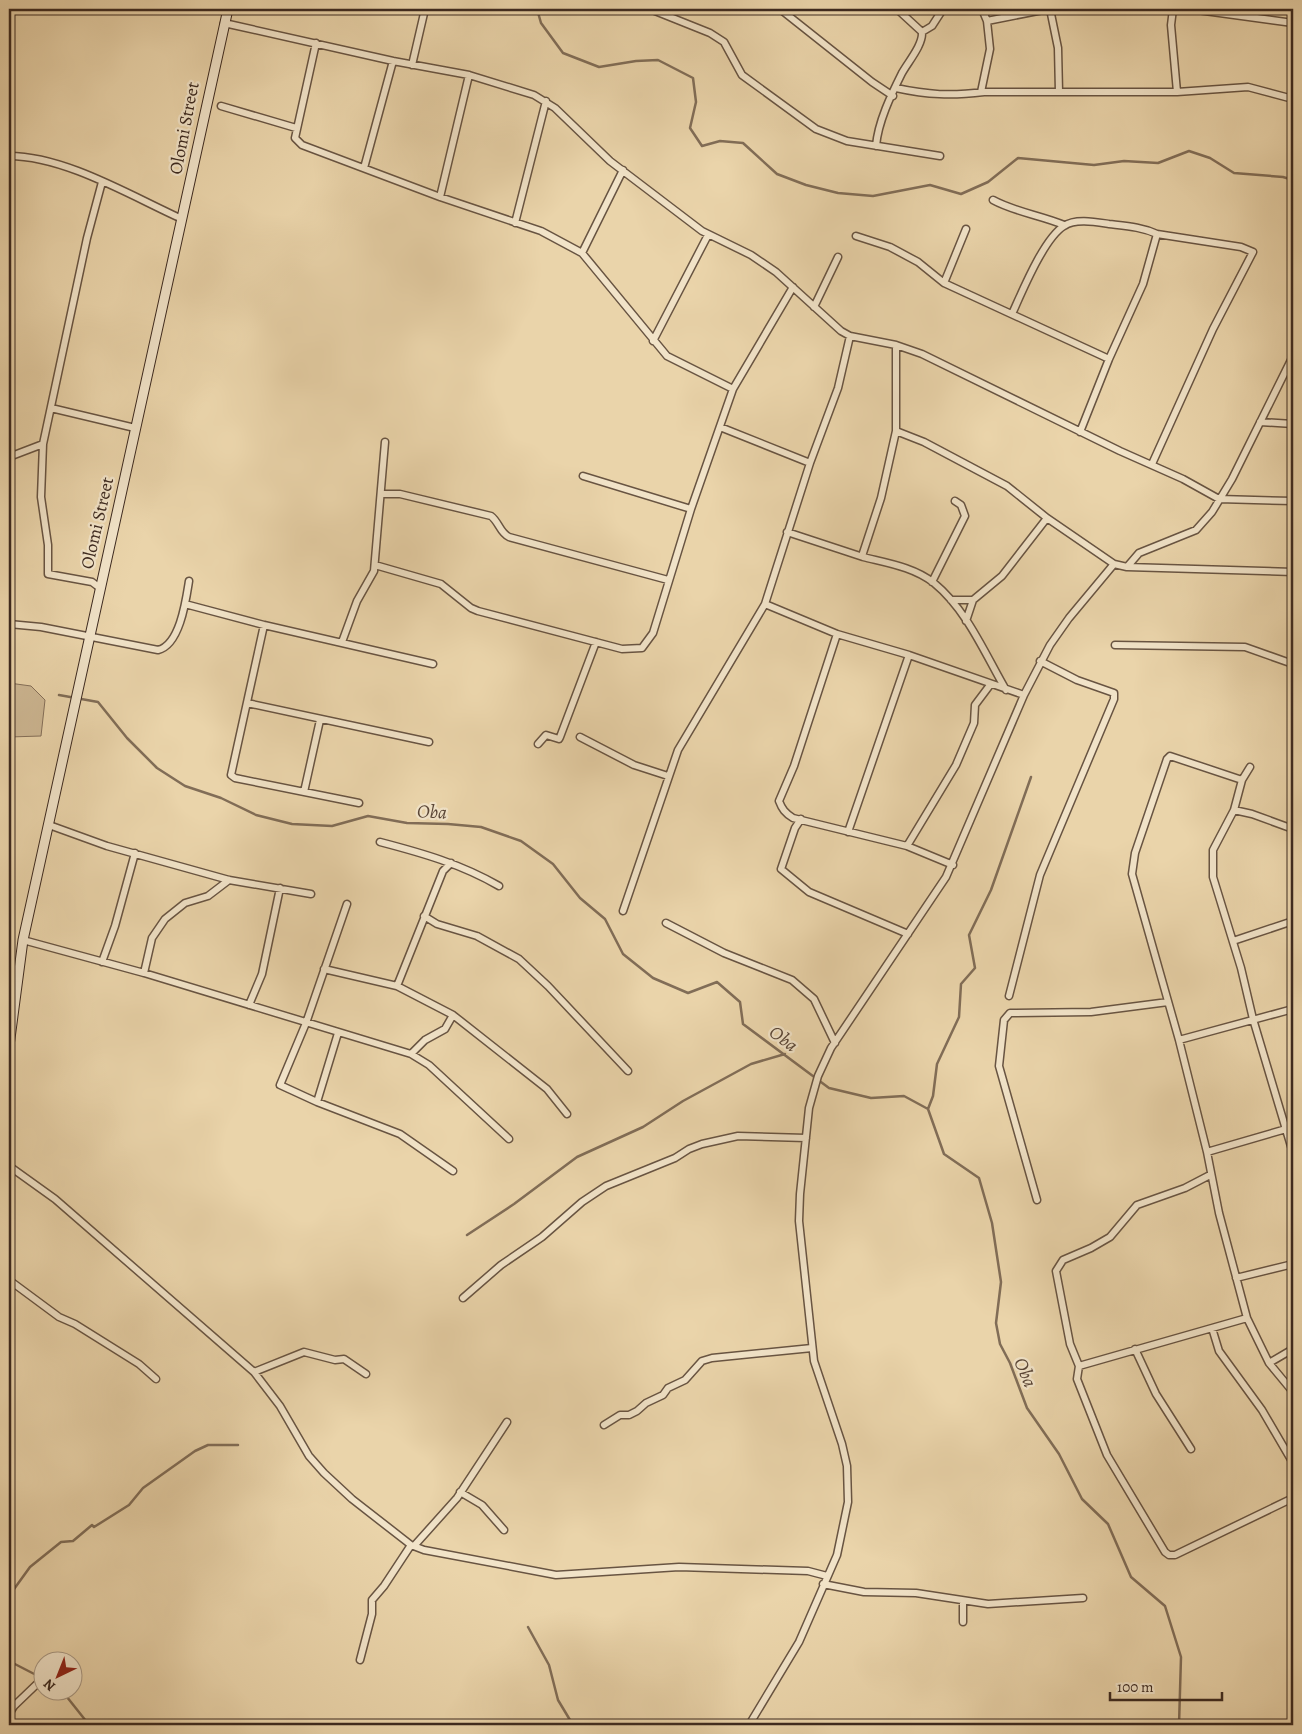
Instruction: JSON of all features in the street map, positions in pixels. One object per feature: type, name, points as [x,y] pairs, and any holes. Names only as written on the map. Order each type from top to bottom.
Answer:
[{"type":"main road","name":"Olomi Street","points":[[9,1046],[23,940],[228,9]]},
{"type":"street","points":[[412,65],[425,9]]},
{"type":"street","points":[[650,9],[710,33],[724,42],[742,75],[816,130],[847,141],[940,156]]},
{"type":"street","points":[[780,9],[872,82],[893,96]]},
{"type":"street","points":[[897,9],[922,32]]},
{"type":"street","points":[[876,146],[877,136],[896,88],[920,41],[922,32],[932,26],[943,9]]},
{"type":"street","points":[[981,92],[990,49],[987,21],[982,9]]},
{"type":"street","points":[[987,21],[1049,9],[1058,48],[1059,92]]},
{"type":"street","points":[[1173,9],[1171,25],[1177,92]]},
{"type":"street","points":[[1190,9],[1293,23]]},
{"type":"street","points":[[224,23],[393,61],[470,75],[518,89],[546,101],[623,170],[708,235],[751,255],[793,287],[850,336],[896,345],[922,354],[1080,432],[1152,464],[1219,499],[1293,501]]},
{"type":"street","points":[[316,43],[296,128],[295,138],[302,145],[440,197],[541,231],[582,252],[667,356],[733,388]]},
{"type":"street","points":[[364,168],[393,61]]},
{"type":"street","points":[[440,197],[470,75]]},
{"type":"street","points":[[896,88],[931,95],[955,96],[981,92],[1092,90],[1177,92],[1248,88],[1293,99]]},
{"type":"street","points":[[515,223],[546,101]]},
{"type":"street","points":[[221,106],[296,128]]},
{"type":"street","points":[[9,156],[22,156],[66,168],[102,182],[182,220]]},
{"type":"street","points":[[582,252],[623,170]]},
{"type":"street","points":[[100,588],[92,582],[48,574],[48,545],[41,497],[43,444],[102,182]]},
{"type":"street","points":[[992,200],[1014,211],[1033,214],[1064,225]]},
{"type":"street","points":[[1012,314],[1037,262],[1055,234],[1064,225],[1073,222],[1096,222],[1146,228],[1157,234],[1241,246],[1253,252],[1213,329],[1152,464]]},
{"type":"street","points":[[944,283],[966,229]]},
{"type":"street","points":[[1080,432],[1109,359],[1143,284],[1157,234]]},
{"type":"street","points":[[654,341],[708,235]]},
{"type":"street","points":[[856,236],[890,247],[918,262],[944,283],[1109,359]]},
{"type":"street","points":[[814,307],[838,257]]},
{"type":"street","points":[[375,565],[441,584],[470,608],[478,611],[622,649],[642,648],[653,633],[690,510],[733,388],[793,287]]},
{"type":"street","points":[[623,911],[678,750],[765,604],[810,463],[838,388],[850,336]]},
{"type":"street","points":[[862,556],[881,498],[896,431],[896,345]]},
{"type":"street","points":[[1127,566],[1139,553],[1196,530],[1212,512],[1293,356]]},
{"type":"street","points":[[51,408],[135,428]]},
{"type":"street","points":[[1260,422],[1293,424]]},
{"type":"street","points":[[720,427],[810,463]]},
{"type":"street","points":[[896,431],[924,442],[1007,486],[1048,518],[1114,564],[1293,572]]},
{"type":"street","points":[[342,642],[357,601],[374,571],[385,442]]},
{"type":"street","points":[[9,458],[43,444]]},
{"type":"street","points":[[583,476],[690,510]]},
{"type":"street","points":[[382,494],[409,496],[491,516],[496,519],[504,535],[509,538],[668,580]]},
{"type":"street","points":[[932,582],[965,516],[961,505],[955,501]]},
{"type":"street","points":[[966,621],[973,600],[1002,576],[1048,518]]},
{"type":"street","points":[[787,532],[915,572],[932,582],[951,600],[966,621],[1006,690]]},
{"type":"street","points":[[749,1725],[799,1642],[823,1584],[838,1555],[848,1502],[847,1466],[842,1444],[818,1378],[812,1348],[799,1221],[809,1108],[814,1092],[823,1065],[835,1043],[953,865],[1040,661],[1069,618],[1114,564]]},
{"type":"street","points":[[9,624],[41,627],[158,650],[164,649],[173,640],[185,604],[190,581]]},
{"type":"street","points":[[951,600],[973,600]]},
{"type":"street","points":[[185,604],[264,625],[433,664]]},
{"type":"street","points":[[765,604],[837,634],[909,655],[990,685],[1024,695]]},
{"type":"street","points":[[264,625],[230,775],[235,778],[273,787],[359,803]]},
{"type":"street","points":[[837,634],[794,766],[779,801],[784,812],[793,818],[907,846],[953,865]]},
{"type":"street","points":[[538,744],[546,735],[559,739],[596,642]]},
{"type":"street","points":[[1115,645],[1245,647],[1293,664]]},
{"type":"street","points":[[848,832],[909,655]]},
{"type":"street","points":[[1009,996],[1040,875],[1060,822],[1114,699],[1114,693],[1077,680],[1040,661]]},
{"type":"street","points":[[907,846],[956,764],[974,723],[976,705],[990,685]]},
{"type":"street","points":[[247,703],[429,742]]},
{"type":"street","points":[[304,792],[320,720]]},
{"type":"street","points":[[580,737],[634,765],[668,776]]},
{"type":"street","points":[[1242,780],[1170,756],[1167,759],[1135,853],[1132,874],[1180,1040],[1207,1152],[1210,1175],[1248,1318],[1269,1363],[1293,1392]]},
{"type":"street","points":[[1250,767],[1242,780],[1234,810],[1213,850],[1213,877],[1293,1153]]},
{"type":"street","points":[[1234,810],[1252,814],[1293,829]]},
{"type":"street","points":[[801,819],[795,828],[781,869],[808,892],[908,934]]},
{"type":"street","points":[[49,826],[90,841],[229,880],[311,894]]},
{"type":"street","points":[[380,842],[451,863],[499,886]]},
{"type":"street","points":[[102,962],[115,926],[135,853]]},
{"type":"street","points":[[397,986],[443,871],[451,863]]},
{"type":"street","points":[[144,973],[152,938],[165,919],[185,903],[208,896],[229,880]]},
{"type":"street","points":[[250,1005],[262,974],[280,888]]},
{"type":"street","points":[[347,904],[306,1023],[280,1085],[317,1102],[400,1134],[453,1171]]},
{"type":"street","points":[[424,916],[437,924],[477,936],[519,959],[548,986],[628,1071]]},
{"type":"street","points":[[1233,941],[1293,921]]},
{"type":"street","points":[[666,923],[732,956],[792,980],[814,999],[835,1043]]},
{"type":"street","points":[[23,940],[144,973],[411,1054],[429,1065],[509,1139]]},
{"type":"street","points":[[324,969],[397,986],[453,1014],[547,1089],[567,1114]]},
{"type":"street","points":[[1037,1200],[999,1066],[1004,1020],[1010,1013],[1091,1012],[1168,1002]]},
{"type":"street","points":[[1180,1040],[1293,1009]]},
{"type":"street","points":[[411,1054],[425,1040],[445,1029],[453,1014]]},
{"type":"street","points":[[317,1102],[338,1033]]},
{"type":"street","points":[[1207,1152],[1293,1127]]},
{"type":"street","points":[[463,1298],[495,1270],[542,1237],[582,1202],[606,1186],[709,1142],[738,1136],[806,1138]]},
{"type":"street","points":[[9,1166],[55,1199],[254,1372],[280,1406],[309,1456],[324,1473],[352,1498],[413,1546],[442,1554],[556,1575],[679,1567],[808,1570],[827,1576]]},
{"type":"street","points":[[1210,1175],[1185,1188],[1137,1205],[1110,1237],[1091,1248],[1063,1260],[1058,1266],[1056,1279],[1070,1344],[1079,1366],[1076,1379],[1106,1455],[1164,1552],[1169,1555],[1175,1555],[1293,1498]]},
{"type":"street","points":[[1236,1278],[1293,1264]]},
{"type":"street","points":[[9,1280],[59,1317],[75,1324],[139,1364],[156,1379]]},
{"type":"street","points":[[1079,1366],[1248,1318]]},
{"type":"street","points":[[1212,1328],[1219,1351],[1262,1410],[1293,1463]]},
{"type":"street","points":[[604,1425],[620,1415],[637,1411],[646,1403],[662,1396],[668,1388],[685,1380],[702,1361],[712,1358],[812,1348]]},
{"type":"street","points":[[1135,1349],[1156,1394],[1191,1449]]},
{"type":"street","points":[[1269,1363],[1293,1349]]},
{"type":"street","points":[[254,1372],[304,1352],[335,1360],[344,1359],[366,1374]]},
{"type":"street","points":[[360,1660],[372,1614],[372,1600],[413,1546],[460,1492],[507,1422]]},
{"type":"street","points":[[460,1492],[482,1505],[504,1530]]},
{"type":"street","points":[[823,1584],[864,1592],[923,1594],[962,1601],[1009,1604],[1082,1598]]},
{"type":"street","points":[[962,1601],[963,1622]]},
{"type":"street","points":[[9,1714],[14,1706],[32,1689]]},
{"type":"shaded area","points":[[9,683],[31,686],[45,700],[41,736],[9,737]]},
{"type":"waterway","points":[[537,9],[541,23],[563,53],[599,67],[636,61],[658,60],[693,78],[696,102],[690,128],[702,146],[720,141],[743,143],[777,174],[806,185],[838,193],[873,196],[930,185],[961,194],[988,182],[1018,158],[1094,165],[1124,161],[1158,163],[1189,151],[1210,158],[1234,173],[1283,177],[1293,180]]},
{"type":"waterway","name":"Oba","points":[[59,695],[98,702],[127,738],[157,768],[185,786],[221,798],[256,815],[292,824],[332,826],[368,816],[407,823],[481,827],[521,841],[553,864],[580,898],[605,919],[623,954],[653,978],[688,993],[717,982],[740,1002],[743,1024],[829,1088],[871,1098],[904,1096],[928,1109],[944,1154],[979,1178],[992,1223],[1001,1282],[996,1323],[1000,1344],[1010,1363],[1027,1408],[1059,1454],[1082,1499],[1108,1524],[1131,1577],[1165,1606],[1181,1657],[1179,1725]]},
{"type":"waterway","points":[[928,1109],[933,1096],[937,1064],[959,1017],[961,984],[975,968],[969,935],[991,890],[1031,777]]},
{"type":"waterway","points":[[467,1235],[514,1204],[577,1157],[643,1127],[683,1101],[751,1064],[785,1054]]},
{"type":"waterway","points":[[9,1596],[30,1567],[61,1542],[73,1541],[92,1525],[94,1527],[129,1505],[143,1488],[195,1451],[208,1445],[238,1445]]},
{"type":"waterway","points":[[528,1627],[549,1665],[558,1700],[573,1725]]},
{"type":"waterway","points":[[9,1661],[32,1673]]},
{"type":"waterway","points":[[71,1702],[87,1725]]}]
